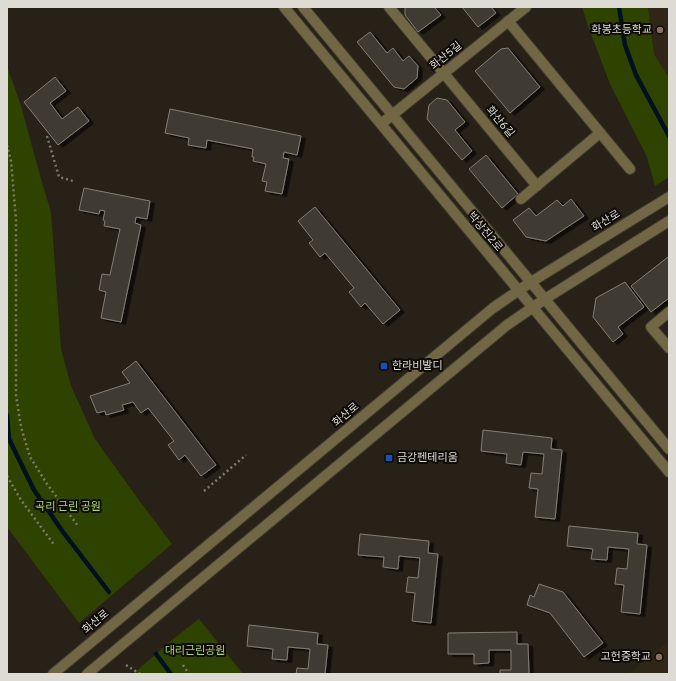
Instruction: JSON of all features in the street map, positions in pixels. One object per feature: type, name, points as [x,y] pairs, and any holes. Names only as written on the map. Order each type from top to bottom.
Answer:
[{"type":"street","name":"박상진2로","points":[[284,7],[669,472]]},
{"type":"street","name":"박상진2로","points":[[303,7],[669,449]]},
{"type":"street","name":"화산6길","points":[[389,7],[537,186]]},
{"type":"street","name":"화산5길","points":[[381,124],[526,7]]},
{"type":"street","points":[[508,21],[630,169]]},
{"type":"street","points":[[521,199],[600,133]]},
{"type":"street","name":"화산로","points":[[53,674],[487,314],[518,290],[669,197]]},
{"type":"street","points":[[87,674],[507,325],[532,307],[669,221]]},
{"type":"street","points":[[669,312],[651,327],[669,348]]},
{"type":"path","points":[[47,136],[59,177],[73,181]]},
{"type":"path","points":[[7,145],[11,161],[16,220],[16,395],[21,427],[30,457],[47,484],[78,526]]},
{"type":"path","points":[[204,491],[246,455]]},
{"type":"path","points":[[7,476],[21,500],[55,546]]},
{"type":"path","points":[[126,665],[140,674]]},
{"type":"path","points":[[183,665],[189,674]]},
{"type":"shaded area","name":"화봉초등학교","points":[[648,7],[669,7],[669,78],[654,54]]},
{"type":"shaded area","name":"고헌중학교","points":[[669,641],[669,674],[628,674]]},
{"type":"green space","points":[[582,7],[648,7],[654,54],[669,78],[669,177],[655,186],[647,157],[610,84]]},
{"type":"green space","name":"곡리 근린 공원","points":[[7,66],[21,106],[51,212],[61,349],[71,386],[95,439],[172,544],[79,623],[7,527]]},
{"type":"green space","name":"대리근린공원","points":[[199,619],[243,674],[133,674],[173,639]]},
{"type":"building","points":[[405,7],[434,7],[441,15],[418,32],[405,15]]},
{"type":"building","points":[[462,7],[491,7],[496,13],[478,27]]},
{"type":"building","points":[[370,32],[387,53],[393,48],[403,61],[409,56],[418,66],[417,78],[404,89],[394,87],[357,42]]},
{"type":"building","points":[[508,48],[540,87],[510,113],[475,71],[501,49]]},
{"type":"building","points":[[55,77],[66,91],[50,103],[62,119],[78,107],[89,121],[58,145],[24,102]]},
{"type":"building","points":[[437,98],[447,100],[465,122],[455,130],[472,151],[462,160],[427,119],[429,105]]},
{"type":"building","points":[[170,109],[301,136],[297,155],[284,152],[283,158],[289,159],[282,194],[265,191],[267,182],[262,181],[266,164],[253,161],[253,149],[207,140],[206,148],[188,145],[189,138],[165,133]]},
{"type":"building","points":[[486,155],[518,194],[502,208],[469,169]]},
{"type":"building","points":[[84,188],[150,201],[147,219],[136,217],[135,223],[141,225],[121,322],[101,318],[106,292],[99,290],[102,274],[110,275],[120,229],[104,226],[105,221],[103,220],[105,211],[100,210],[99,214],[79,210]]},
{"type":"building","points":[[571,199],[584,216],[546,241],[526,237],[513,220],[529,208],[536,216],[557,200],[563,206]]},
{"type":"building","points":[[315,207],[400,310],[383,324],[365,303],[361,307],[349,292],[354,288],[325,253],[320,257],[309,243],[313,240],[298,221]]},
{"type":"building","points":[[668,257],[669,298],[651,312],[631,286]]},
{"type":"building","points":[[625,282],[644,307],[618,327],[623,334],[613,342],[593,317],[596,298]]},
{"type":"building","points":[[136,361],[216,465],[201,476],[185,455],[179,460],[168,445],[174,441],[148,408],[141,413],[133,402],[122,405],[124,410],[106,415],[105,411],[97,413],[90,396],[130,383],[122,372]]},
{"type":"building","points":[[483,430],[552,438],[551,449],[562,450],[555,519],[535,517],[538,489],[529,488],[531,473],[542,474],[544,454],[523,452],[521,465],[506,463],[507,454],[481,451]]},
{"type":"building","points":[[569,526],[638,533],[637,544],[647,545],[640,614],[621,612],[624,585],[615,584],[617,568],[627,569],[629,549],[608,547],[607,560],[591,559],[593,549],[567,546]]},
{"type":"building","points":[[360,534],[429,541],[428,553],[438,554],[431,623],[412,621],[415,593],[406,592],[408,577],[418,578],[420,558],[399,556],[398,569],[383,567],[384,557],[358,555]]},
{"type":"building","points":[[539,584],[563,592],[603,643],[584,657],[550,613],[527,605],[530,595],[534,597]]},
{"type":"building","points":[[249,625],[318,633],[317,644],[328,645],[325,674],[296,674],[297,668],[308,669],[310,649],[288,647],[287,660],[272,659],[273,649],[247,646]]},
{"type":"building","points":[[517,632],[517,644],[528,644],[529,674],[500,674],[500,670],[511,670],[511,650],[489,650],[489,663],[474,664],[474,654],[448,654],[448,633]]},
{"type":"waterway","points":[[619,7],[625,45],[636,75],[669,136]]},
{"type":"waterway","points":[[7,415],[9,439],[34,490],[63,532],[109,592]]},
{"type":"waterway","points":[[156,654],[171,674]]},
{"type":"place","name":"화봉초등학교","points":[[660,30]]},
{"type":"place","name":"한라비발디","points":[[384,366]]},
{"type":"place","name":"금강펜테리움","points":[[389,458]]},
{"type":"place","name":"고헌중학교","points":[[659,657]]}]
